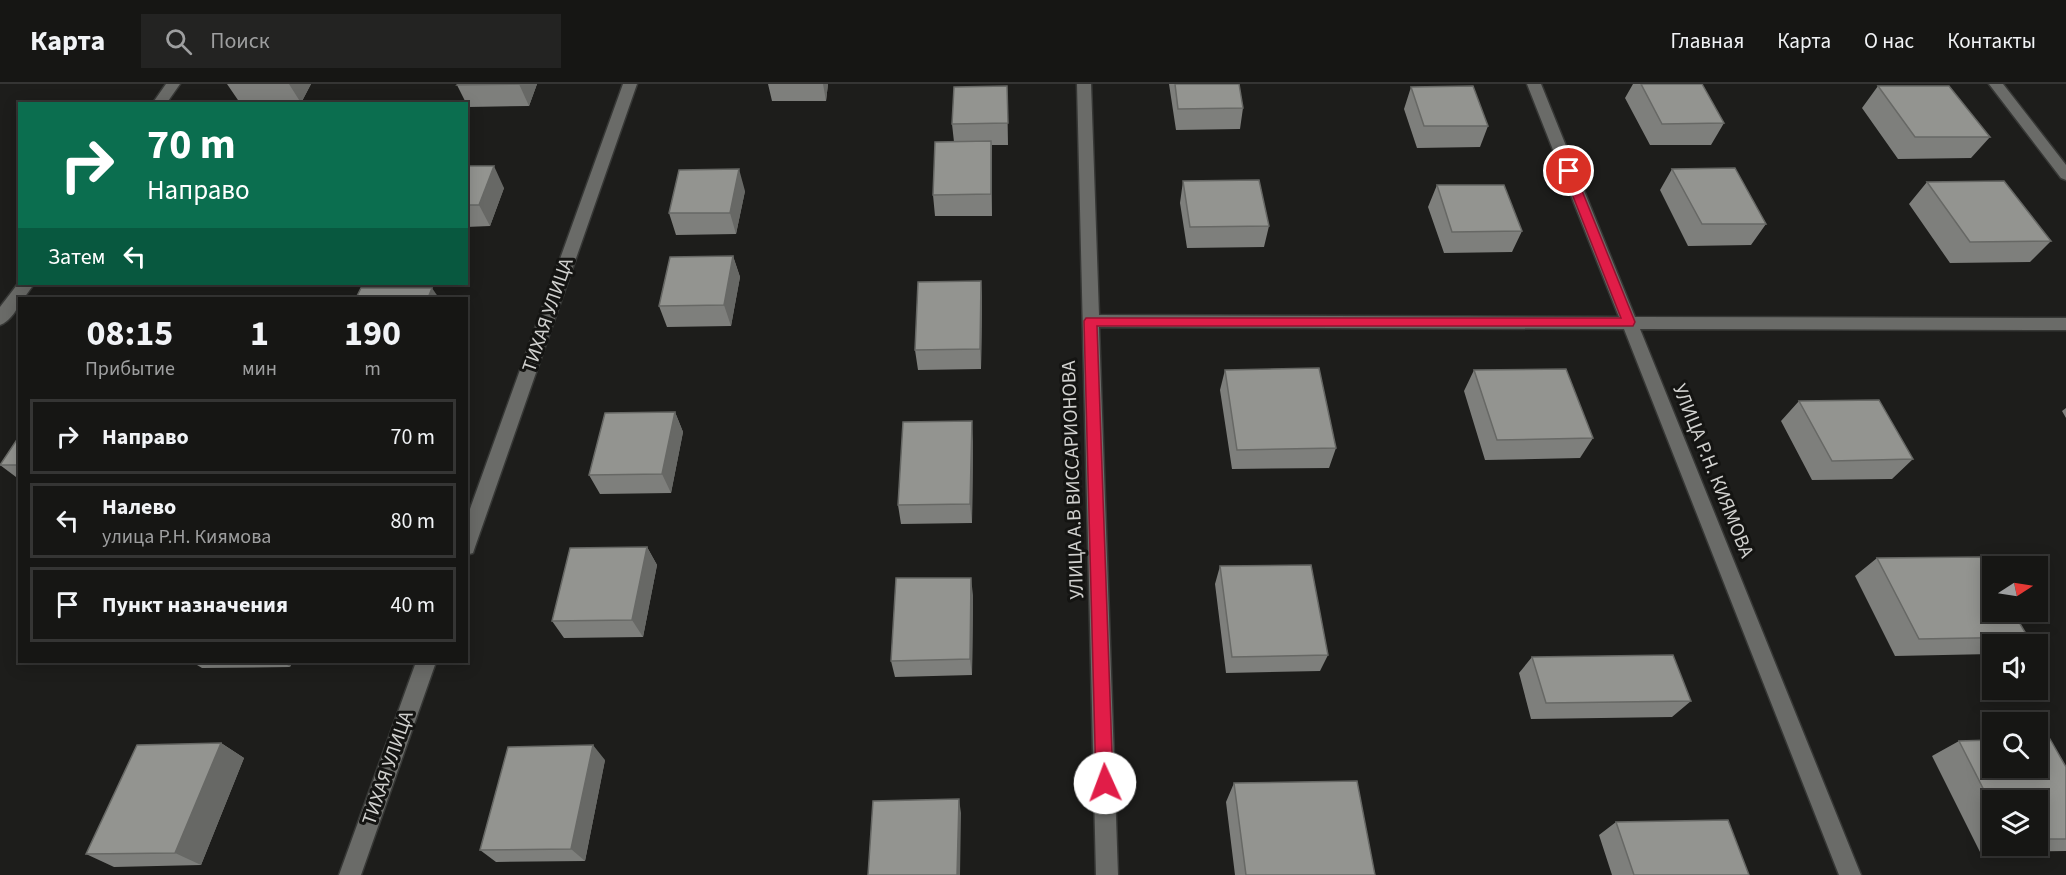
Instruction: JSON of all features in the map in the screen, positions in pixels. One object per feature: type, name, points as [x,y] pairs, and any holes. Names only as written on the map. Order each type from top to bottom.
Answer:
[{"type":"street","points":[[160,102],[173,84]]},
{"type":"street","name":"ТИХАЯ УЛИЦА","points":[[468,541],[630,84]]},
{"type":"street","name":"УЛИЦА А.В ВИССАРИОНОВА","points":[[1084,84],[1107,875]]},
{"type":"street","name":"УЛИЦА Р.Н. КИЯМОВА","points":[[1534,84],[1850,875]]},
{"type":"street","points":[[1996,84],[2066,175]]},
{"type":"street","points":[[0,319],[25,285]]},
{"type":"street","points":[[1090,321],[2066,324]]},
{"type":"street","name":"ТИХАЯ УЛИЦА","points":[[350,875],[426,663]]},
{"type":"building","points":[[458,84],[520,84],[457,85]]},
{"type":"building","points":[[1175,84],[1239,84],[1243,108],[1178,109]]},
{"type":"building","points":[[1641,84],[1702,84],[1724,123],[1662,124]]},
{"type":"building","points":[[1007,86],[1008,123],[952,124],[954,87]]},
{"type":"building","points":[[1473,86],[1488,126],[1424,126],[1411,87]]},
{"type":"building","points":[[1878,86],[1949,86],[1990,137],[1915,137]]},
{"type":"building","points":[[991,141],[991,194],[933,195],[935,142]]},
{"type":"building","points":[[468,166],[494,166],[479,205],[468,205]]},
{"type":"building","points":[[1735,168],[1766,224],[1702,224],[1672,169]]},
{"type":"building","points":[[739,169],[730,213],[669,213],[679,170]]},
{"type":"building","points":[[1259,180],[1269,226],[1190,227],[1183,181]]},
{"type":"building","points":[[2004,181],[2051,241],[1970,242],[1927,182]]},
{"type":"building","points":[[1437,185],[1504,185],[1522,231],[1452,232]]},
{"type":"building","points":[[733,256],[724,305],[659,306],[670,257]]},
{"type":"building","points":[[981,281],[980,349],[915,350],[918,282]]},
{"type":"building","points":[[361,288],[432,288],[428,297],[356,297]]},
{"type":"building","points":[[1319,368],[1336,448],[1237,450],[1225,370]]},
{"type":"building","points":[[1566,369],[1593,438],[1497,440],[1474,370]]},
{"type":"building","points":[[1879,400],[1913,459],[1832,461],[1799,401]]},
{"type":"building","points":[[675,412],[662,474],[589,475],[605,413]]},
{"type":"building","points":[[972,421],[970,504],[898,505],[903,422]]},
{"type":"building","points":[[18,438],[18,465],[0,465]]},
{"type":"building","points":[[647,547],[632,620],[552,621],[570,548]]},
{"type":"building","points":[[1980,557],[1982,560],[1982,622],[2019,622],[2026,634],[1982,634],[1982,638],[1919,639],[1877,558]]},
{"type":"building","points":[[1311,565],[1328,655],[1232,657],[1220,566]]},
{"type":"building","points":[[896,578],[971,578],[970,659],[891,661]]},
{"type":"building","points":[[1673,655],[1691,701],[1546,703],[1532,657]]},
{"type":"building","points":[[2048,739],[2066,767],[2066,839],[2048,839],[2048,790],[1984,790],[1959,741],[1982,740],[1982,778],[2048,778]]},
{"type":"building","points":[[221,743],[175,853],[86,854],[137,745]]},
{"type":"building","points":[[593,745],[571,849],[480,850],[508,747]]},
{"type":"building","points":[[1357,781],[1375,875],[1246,875],[1234,783]]},
{"type":"building","points":[[959,799],[957,875],[868,875],[873,801]]},
{"type":"building","points":[[1728,820],[1749,875],[1634,875],[1616,822]]},
{"type":"route","points":[[1105,783],[1090,321],[1629,322],[1569,171]]}]
